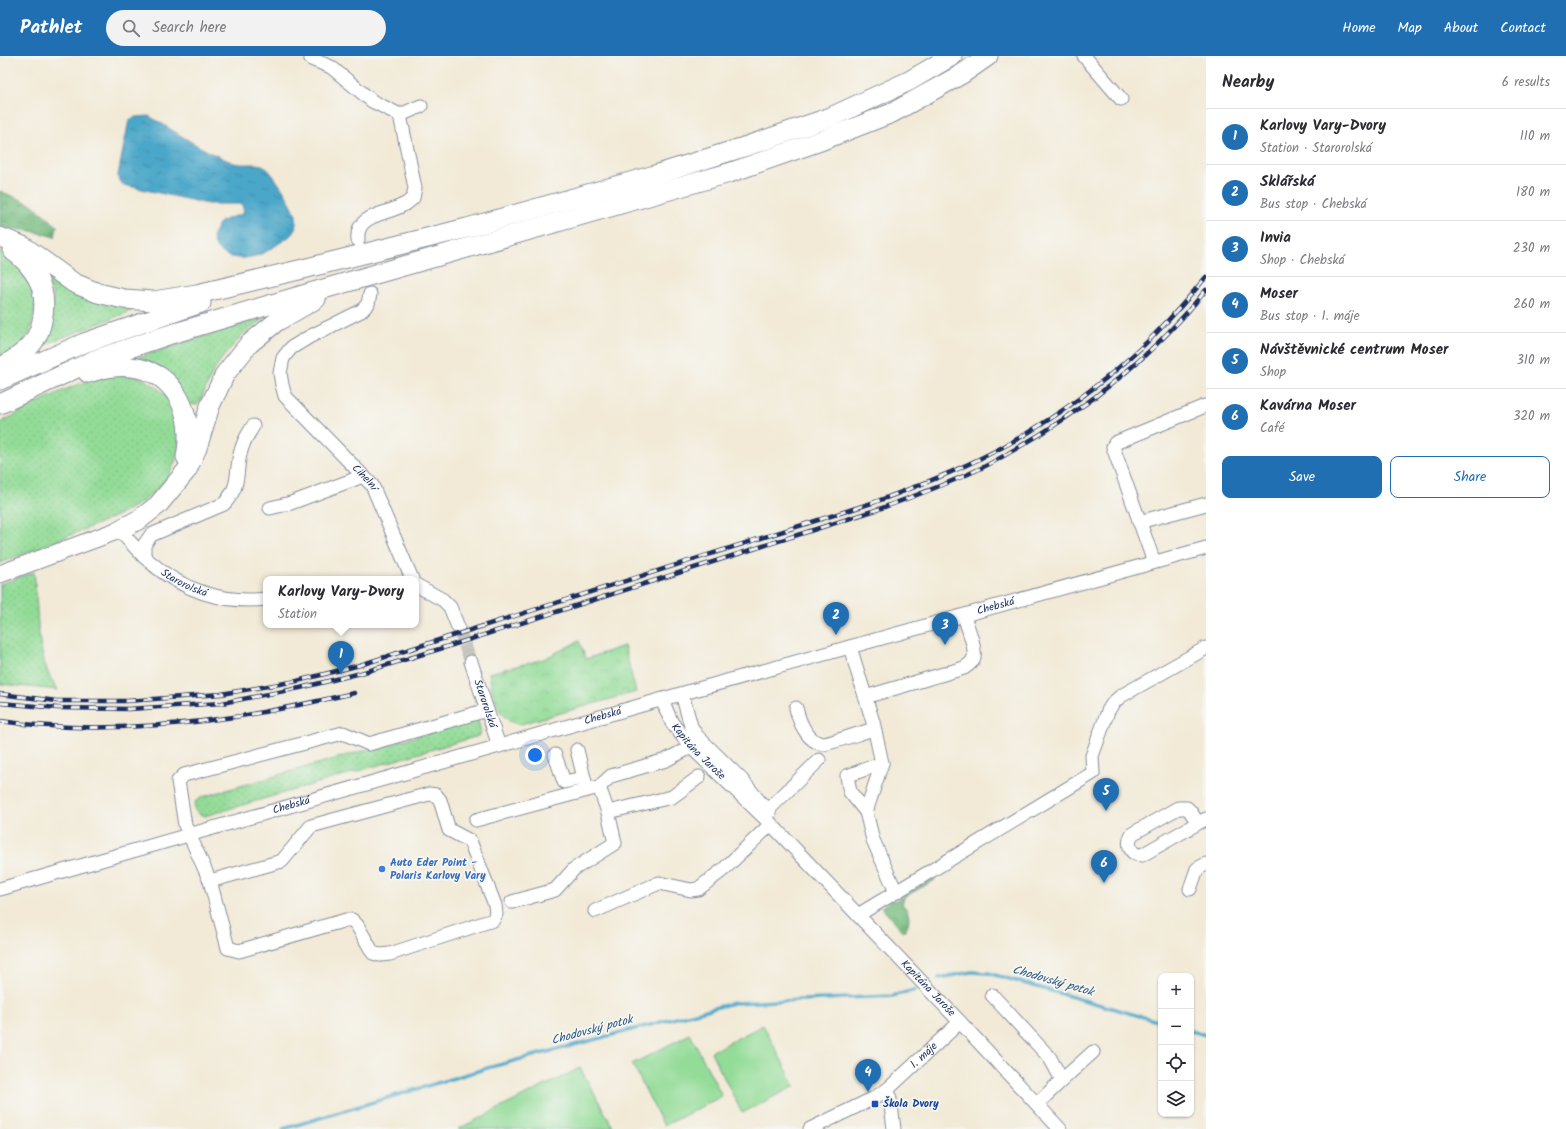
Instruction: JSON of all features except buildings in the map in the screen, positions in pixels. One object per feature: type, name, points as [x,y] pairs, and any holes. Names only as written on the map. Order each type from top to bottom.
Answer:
[{"type":"highway","points":[[0,237],[23,246],[74,283],[98,293],[124,299],[154,301],[190,295],[303,269],[467,228],[750,145],[831,117],[909,82],[952,56]]},
{"type":"highway","points":[[119,530],[149,512],[167,494],[186,470],[197,448],[210,406],[225,374],[249,344],[276,322],[303,306],[729,174],[824,140],[892,112],[962,74],[988,56]]},
{"type":"highway","points":[[0,242],[17,253],[30,267],[42,290],[44,308],[40,326],[34,341],[0,368]]},
{"type":"highway","points":[[0,380],[84,343],[303,269]]},
{"type":"highway","points":[[0,404],[42,383],[94,360],[168,335],[365,286]]},
{"type":"highway","points":[[42,383],[120,366],[140,368],[158,377],[170,386],[179,398],[188,425],[188,445],[185,460],[175,483]]},
{"type":"main road","points":[[0,574],[119,530]]},
{"type":"street","points":[[1084,56],[1121,99]]},
{"type":"street","points":[[311,59],[331,67],[372,101],[400,115],[421,106]]},
{"type":"street","points":[[358,240],[357,232],[360,225],[370,217],[403,205],[413,198],[415,188],[400,115]]},
{"type":"street","name":"Cihelní","points":[[365,286],[368,304],[361,311],[309,337],[291,348],[283,358],[280,373],[285,396],[372,485],[411,576]]},
{"type":"street","points":[[1154,562],[1113,447],[1115,442],[1205,406]]},
{"type":"street","points":[[144,557],[144,545],[151,535],[224,504],[232,495],[236,485],[242,445],[254,426]]},
{"type":"street","points":[[270,508],[363,476]]},
{"type":"street","points":[[1140,522],[1206,504]]},
{"type":"street","name":"Starorolská","points":[[119,530],[144,557],[172,579],[197,591],[225,599],[263,599]]},
{"type":"street","name":"Chebská","points":[[0,889],[682,694],[1206,548]]},
{"type":"street","points":[[419,587],[443,600],[450,607],[458,627]]},
{"type":"street","points":[[865,697],[964,668],[971,664],[974,657],[974,650],[964,616]]},
{"type":"street","points":[[850,647],[874,725],[882,763],[866,812]]},
{"type":"street","points":[[858,915],[1093,773],[1092,756],[1108,711],[1113,703],[1121,696],[1206,648]]},
{"type":"street","name":"Starorolská","points":[[471,662],[499,746]]},
{"type":"street","name":"Kapitána Jaroše","points":[[682,694],[691,726],[697,736],[741,779],[768,810],[795,849]]},
{"type":"street","name":"Kapitána Jaroše","points":[[662,700],[672,723],[691,747],[771,824],[960,1022],[1058,1128]]},
{"type":"street","points":[[796,708],[798,718],[806,732],[815,741],[824,744],[874,725]]},
{"type":"street","points":[[210,881],[282,861],[310,826],[429,794],[436,795],[440,800],[449,830],[470,841],[495,905],[496,914],[493,920],[390,954],[380,955],[373,953],[357,925],[352,920],[346,920],[239,952],[228,948],[210,881],[185,825],[178,781],[184,775],[343,733],[369,744],[487,710]]},
{"type":"street","points":[[476,820],[590,785],[611,776],[666,760],[691,747]]},
{"type":"street","points":[[512,902],[555,890],[574,869],[615,843],[608,812],[590,785],[577,750]]},
{"type":"street","points":[[555,755],[564,782],[590,785]]},
{"type":"street","points":[[768,810],[819,760]]},
{"type":"street","points":[[882,763],[847,776],[850,792],[866,812],[873,840],[896,892]]},
{"type":"street","points":[[608,812],[672,797],[699,777]]},
{"type":"street","points":[[1178,808],[1187,808],[1202,821],[1142,855],[1137,855],[1130,848],[1130,839],[1132,834],[1178,808]]},
{"type":"street","points":[[595,911],[659,883],[691,890],[698,889],[724,869],[771,824]]},
{"type":"street","points":[[1190,889],[1197,869],[1206,864]]},
{"type":"street","points":[[992,995],[1050,1058],[1062,1080]]},
{"type":"street","name":"1. máje","points":[[810,1129],[874,1098],[888,1089],[960,1022]]},
{"type":"street","points":[[1037,1104],[1093,1052]]},
{"type":"street","points":[[888,1089],[894,1129]]},
{"type":"green space","points":[[0,191],[33,205],[57,226],[55,237],[32,231],[0,227]]},
{"type":"green space","points":[[0,250],[6,252],[23,266],[37,297],[30,333],[19,348],[0,361]]},
{"type":"green space","points":[[46,274],[131,309],[131,311],[41,346],[53,310],[53,296]]},
{"type":"green space","points":[[261,318],[262,320],[243,334],[223,357],[212,374],[197,405],[190,404],[150,363],[136,358]]},
{"type":"green space","points":[[116,374],[137,377],[154,385],[170,400],[174,406],[178,418],[178,447],[176,460],[169,474],[151,495],[127,511],[0,563],[0,423],[71,387],[101,377]]},
{"type":"green space","points":[[34,572],[41,649],[50,678],[58,690],[0,684],[0,584]]},
{"type":"green space","points":[[579,641],[586,659],[624,646],[636,692],[521,724],[507,719],[497,704],[489,673],[544,659]]},
{"type":"green space","points":[[478,720],[481,732],[478,736],[205,816],[199,814],[194,809],[195,802],[202,797],[376,747]]},
{"type":"green space","points":[[934,878],[935,880],[904,897],[902,904],[907,911],[909,922],[903,932],[881,907]]},
{"type":"green space","points":[[763,1025],[795,1086],[742,1113],[711,1052]]},
{"type":"green space","points":[[690,1034],[722,1096],[664,1126],[632,1064]]},
{"type":"green space","points":[[580,1068],[614,1129],[458,1129]]},
{"type":"water","points":[[149,116],[201,148],[234,163],[257,164],[268,169],[295,211],[296,226],[293,233],[271,249],[258,255],[245,258],[232,257],[226,255],[216,247],[213,236],[220,223],[226,219],[244,213],[242,204],[208,204],[124,185],[119,181],[118,175],[129,120],[136,117]]},
{"type":"waterway","name":"Chodovský potok","points":[[939,978],[971,972],[988,973],[1158,1021]]},
{"type":"waterway","name":"Chodovský potok","points":[[283,1129],[491,1067],[733,1003],[892,996],[915,990]]},
{"type":"waterway","name":"Chodovský potok","points":[[1194,1032],[1206,1035]]},
{"type":"tunnel","points":[[458,627],[471,662]]},
{"type":"railway","points":[[0,694],[57,701],[127,701],[221,694],[297,681],[360,665],[875,502],[936,478],[996,451],[1062,411],[1104,379],[1143,346],[1175,313],[1206,277]]},
{"type":"railway","points":[[0,703],[58,708],[129,709],[222,703],[300,688],[361,673],[446,647],[879,509],[941,486],[986,466],[1066,418],[1141,359],[1164,337],[1206,290]]},
{"type":"railway","points":[[0,721],[58,727],[117,727],[176,724],[249,715],[354,693]]},
{"type":"place","name":"Sklářská","points":[[836,635]]},
{"type":"place","name":"Invia","points":[[945,645]]},
{"type":"place","name":"Karlovy Vary-Dvory","points":[[341,674]]},
{"type":"place","name":"Návštěvnické centrum Moser","points":[[1106,811]]},
{"type":"place","name":"Auto Eder Point - Polaris Karlovy Vary","points":[[382,869]]},
{"type":"place","name":"Kavárna Moser","points":[[1104,883]]},
{"type":"place","name":"Moser","points":[[868,1092]]},
{"type":"place","name":"Škola Dvory","points":[[875,1104]]}]
